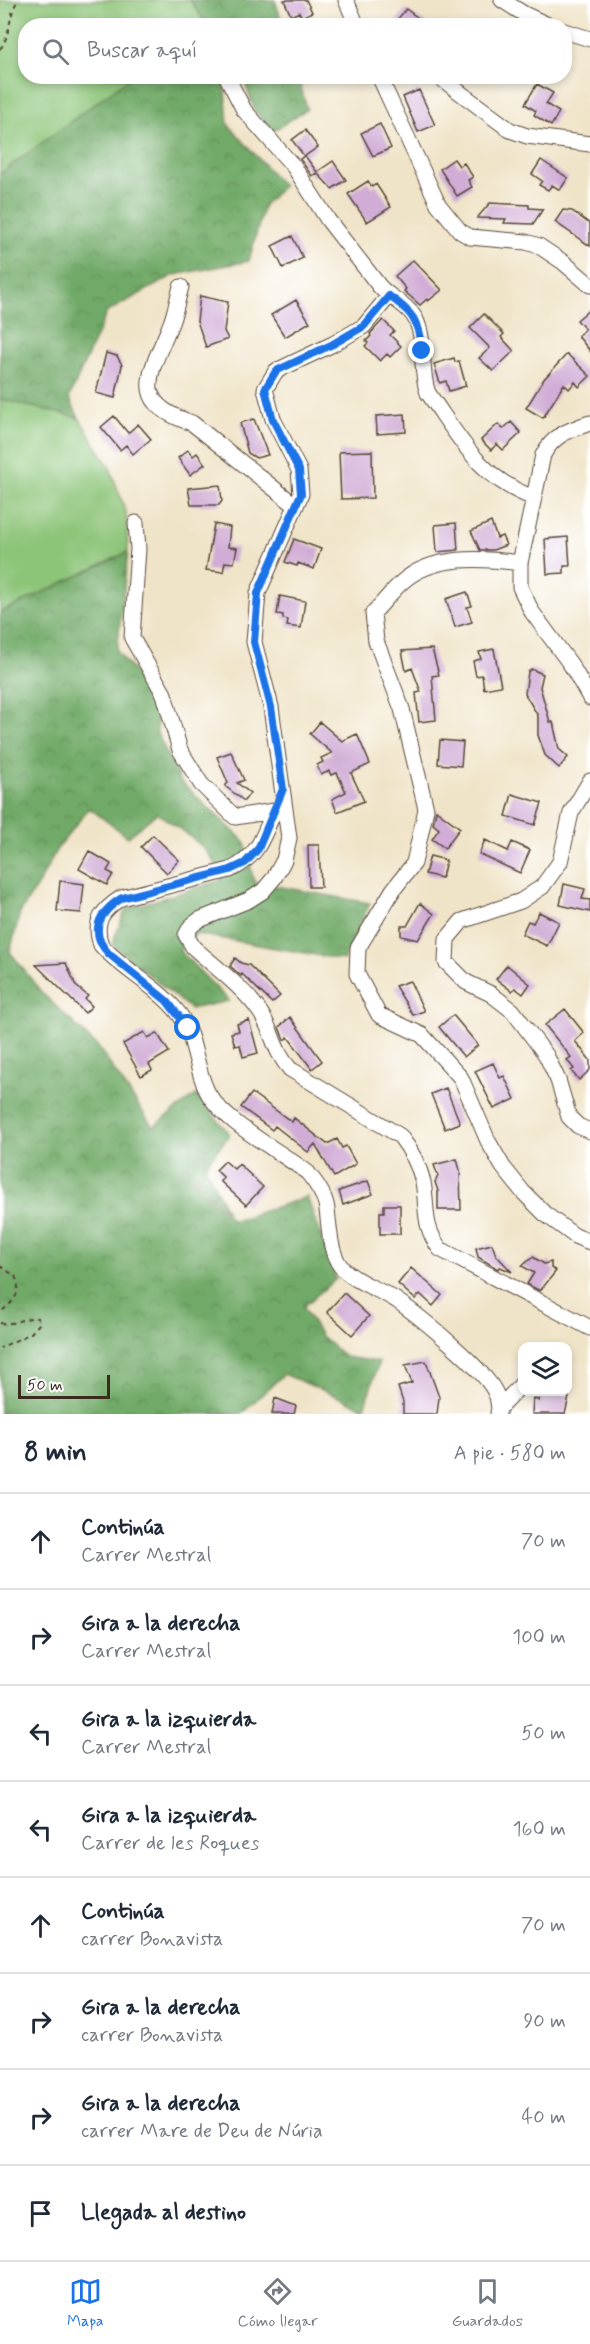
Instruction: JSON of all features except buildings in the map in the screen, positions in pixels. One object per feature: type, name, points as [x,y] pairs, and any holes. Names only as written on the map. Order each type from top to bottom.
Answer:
[{"type":"street","points":[[346,0],[354,18]]},
{"type":"street","points":[[502,0],[533,18]]},
{"type":"street","points":[[572,33],[590,39]]},
{"type":"street","points":[[231,84],[244,110],[294,166],[328,220],[389,296],[407,308],[415,319],[420,337],[424,381],[428,393],[470,452],[498,482],[534,498]]},
{"type":"street","points":[[383,84],[438,204],[460,231],[470,237],[526,242],[539,246],[563,262],[590,285]]},
{"type":"street","points":[[449,84],[510,130],[527,136],[590,144]]},
{"type":"street","points":[[181,287],[170,326],[154,362],[149,391],[153,401],[176,418],[192,423],[296,506]]},
{"type":"street","points":[[389,296],[364,326],[333,344],[276,371],[265,389],[273,420],[299,470],[301,494],[258,593],[254,642],[271,707],[289,838],[284,860],[274,878],[263,891],[249,900],[199,920],[191,926],[186,935],[193,947],[258,1008],[270,1026],[279,1056],[290,1069],[400,1136],[410,1149],[422,1180],[425,1219],[430,1236],[440,1249],[590,1328]]},
{"type":"street","points":[[590,423],[560,434],[549,443],[543,455],[520,563],[520,587],[532,612],[571,665],[590,698]]},
{"type":"street","points":[[136,523],[138,549],[132,638],[164,694],[180,750],[201,784],[235,817],[274,811]]},
{"type":"street","points":[[520,563],[486,558],[430,565],[404,580],[374,613],[376,641],[402,708],[426,809],[414,863],[393,890],[358,948],[357,974],[379,1015],[422,1035],[461,1078],[488,1141],[503,1167],[523,1192],[553,1220],[575,1236],[590,1242]]},
{"type":"street","points":[[590,781],[571,813],[560,862],[542,887],[522,901],[462,921],[447,939],[446,962],[466,982],[491,994],[513,1011],[546,1054],[558,1080],[569,1117],[578,1126],[590,1131]]},
{"type":"street","points":[[283,789],[258,849],[245,863],[230,870],[122,898],[108,906],[99,919],[97,935],[101,945],[179,1014],[188,1028],[206,1089],[218,1108],[308,1173],[318,1186],[326,1203],[328,1225],[341,1267],[354,1278],[396,1300],[450,1343],[489,1383],[497,1395],[498,1411]]},
{"type":"street","points":[[498,1411],[518,1388]]},
{"type":"path","points":[[0,49],[5,44],[11,10],[18,0]]},
{"type":"path","points":[[0,1266],[15,1276],[19,1288],[14,1301],[0,1312]]},
{"type":"path","points":[[0,1323],[11,1323],[33,1317],[38,1318],[40,1323],[31,1333],[0,1348]]},
{"type":"green space","points":[[0,0],[190,0],[202,18],[18,18],[18,84],[122,84],[0,174]]},
{"type":"green space","points":[[190,0],[275,0],[281,18],[202,18]]},
{"type":"green space","points":[[122,84],[225,84],[228,124],[283,186],[264,205],[249,261],[174,275],[107,312],[69,398],[79,418],[0,399],[0,174]]},
{"type":"green space","points":[[245,84],[300,84],[307,109],[273,131],[255,111]]},
{"type":"green space","points":[[0,399],[79,418],[110,468],[126,512],[128,552],[0,613]]},
{"type":"green space","points":[[128,552],[117,651],[156,700],[157,733],[180,781],[245,842],[254,882],[370,903],[344,960],[196,934],[179,950],[229,1001],[190,1009],[112,944],[126,909],[222,880],[218,869],[205,849],[157,813],[128,837],[89,808],[57,849],[20,913],[10,952],[42,993],[98,1047],[153,1127],[196,1095],[230,1134],[192,1182],[233,1221],[307,1197],[336,1279],[303,1307],[321,1336],[345,1357],[379,1362],[364,1408],[284,1374],[241,1414],[0,1414],[0,613]]},
{"type":"green space","points":[[206,1168],[227,1212],[228,1213],[195,1182]]},
{"type":"route","points":[[188,1028],[167,1001],[109,954],[101,945],[97,935],[99,919],[108,906],[122,898],[230,870],[245,863],[258,849],[283,789],[271,707],[254,642],[258,593],[301,494],[299,470],[273,420],[265,389],[276,371],[333,344],[364,326],[389,296],[407,308],[415,319],[422,351]]}]
